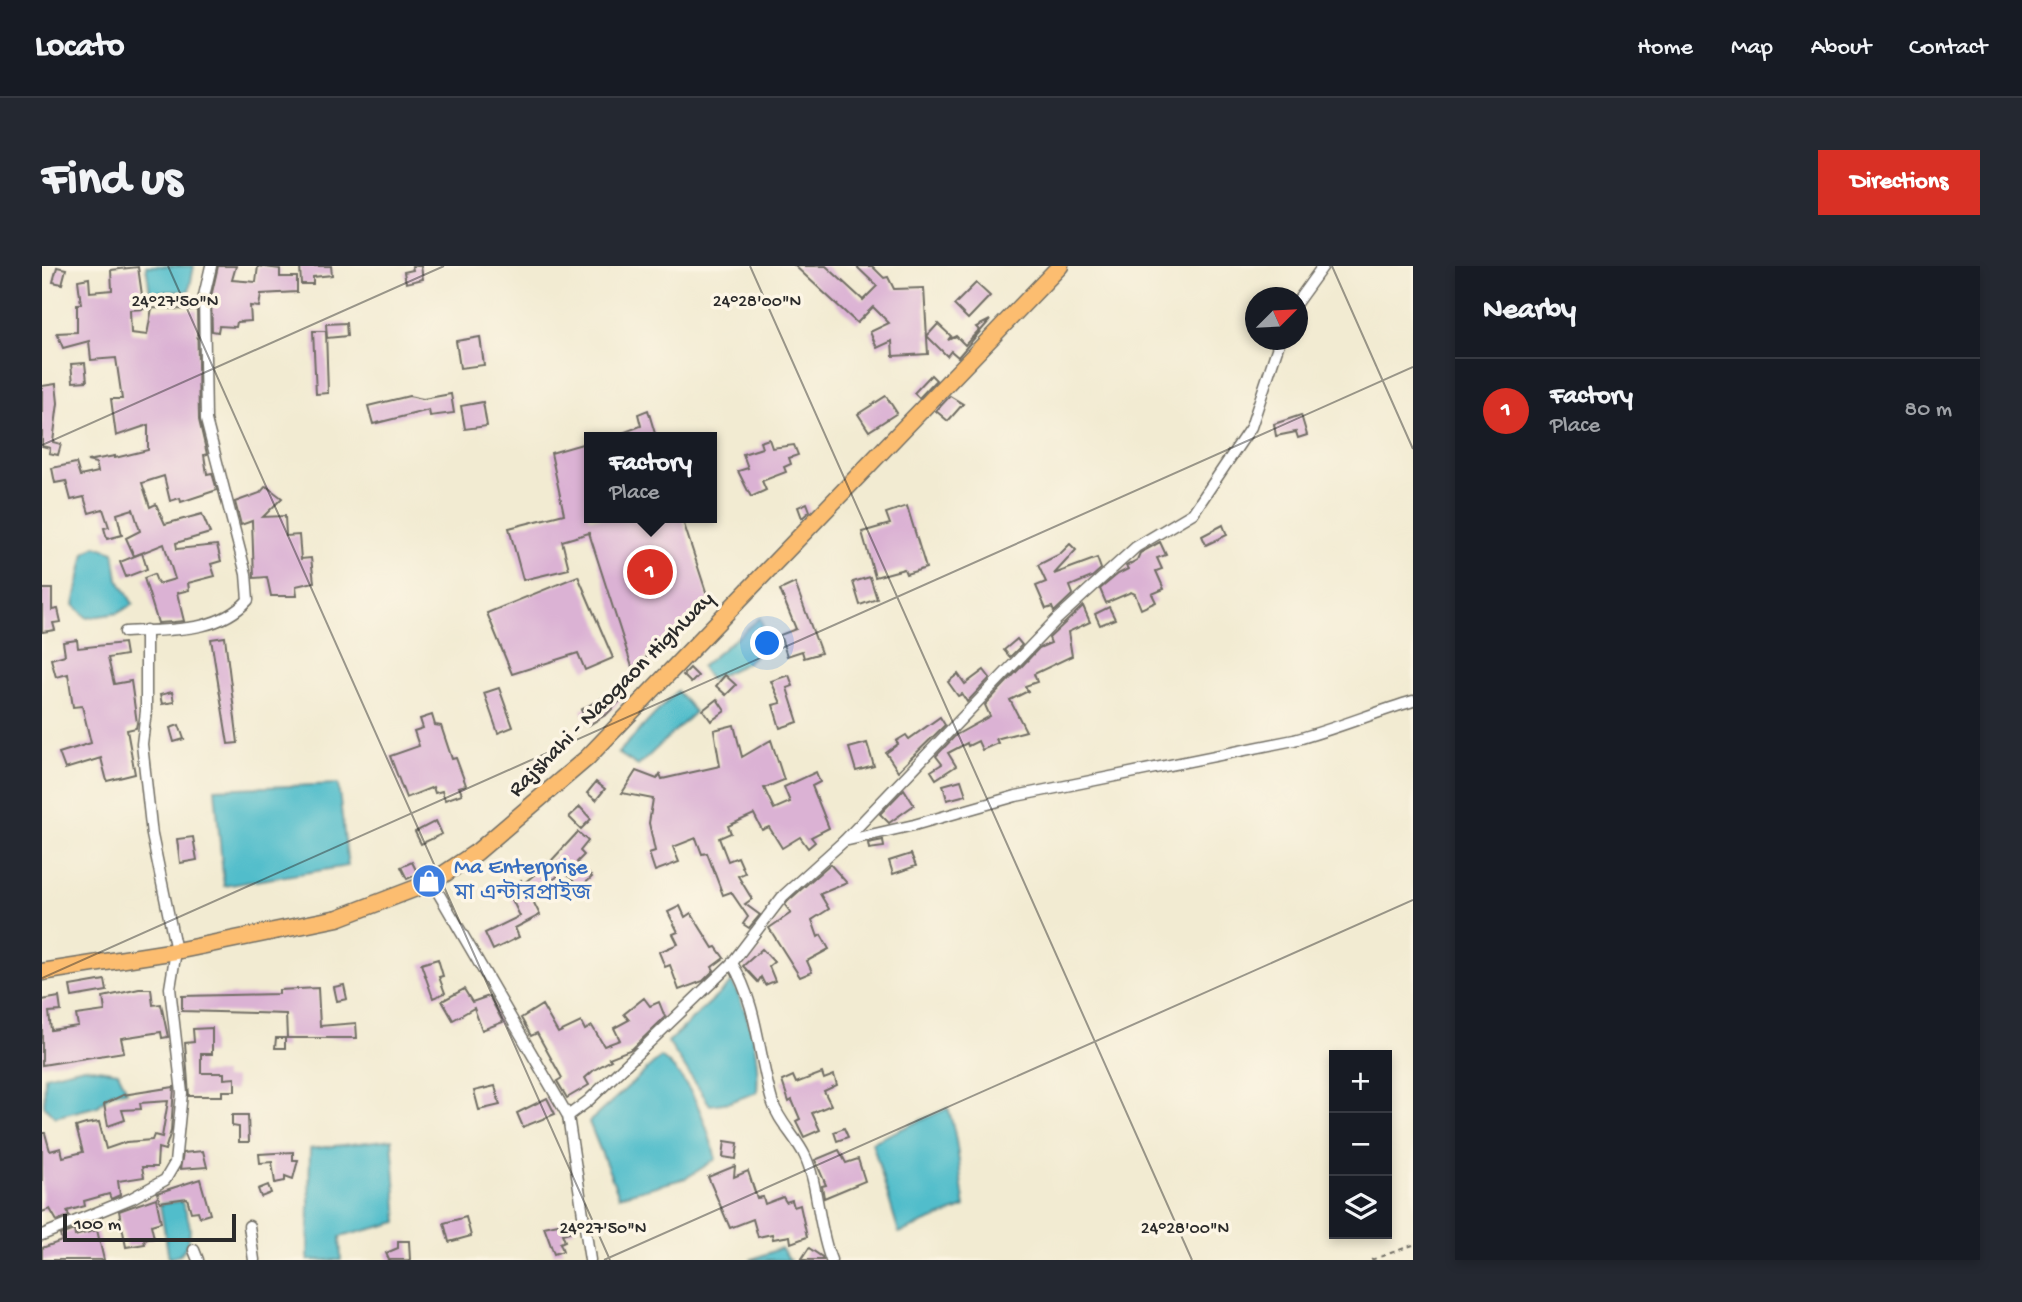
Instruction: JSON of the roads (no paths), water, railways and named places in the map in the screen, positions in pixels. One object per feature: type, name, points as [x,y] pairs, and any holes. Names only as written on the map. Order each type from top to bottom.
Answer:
[{"type":"main road","name":"Rajshahi - Naogaon Highway","points":[[42,972],[176,951],[338,918],[432,882],[505,831],[587,758],[1060,266]]},
{"type":"street","points":[[125,632],[204,626],[236,614],[248,600],[241,553],[206,420],[204,296],[211,266]]},
{"type":"street","points":[[1308,287],[1323,266]]},
{"type":"street","points":[[568,1116],[588,1101],[732,963],[783,895],[844,841],[1084,593],[1136,547],[1193,513],[1251,428],[1277,350]]},
{"type":"street","points":[[42,1235],[132,1198],[165,1180],[175,1163],[182,1093],[170,988],[176,951],[152,835],[142,744],[146,711],[146,630]]},
{"type":"street","points":[[844,841],[914,825],[1016,796],[1294,740],[1336,729],[1370,714],[1413,701]]},
{"type":"street","points":[[432,882],[568,1116],[590,1260]]},
{"type":"street","points":[[732,963],[746,986],[758,1026],[773,1106],[806,1157],[824,1242],[831,1260]]},
{"type":"street","points":[[249,1226],[254,1260]]},
{"type":"water","points":[[146,266],[194,266],[189,291],[150,292]]},
{"type":"water","points":[[96,546],[114,552],[118,579],[133,604],[118,613],[87,618],[74,605],[85,553]]},
{"type":"water","points":[[760,618],[769,643],[745,664],[710,680],[701,667]]},
{"type":"water","points":[[677,691],[695,712],[638,766],[618,753]]},
{"type":"water","points":[[338,784],[348,866],[224,886],[215,789]]},
{"type":"water","points":[[732,982],[752,1035],[757,1063],[757,1092],[730,1102],[710,1105],[668,1042]]},
{"type":"water","points":[[661,1057],[682,1078],[690,1091],[703,1117],[716,1159],[686,1178],[619,1196],[589,1122]]},
{"type":"water","points":[[84,1067],[118,1072],[127,1091],[111,1093],[98,1106],[55,1117],[44,1106],[45,1076]]},
{"type":"water","points":[[948,1108],[957,1145],[965,1207],[899,1233],[872,1142]]},
{"type":"water","points":[[392,1139],[398,1222],[340,1237],[341,1260],[308,1260],[310,1149]]},
{"type":"water","points":[[181,1201],[189,1222],[190,1235],[180,1255],[169,1258],[160,1204]]},
{"type":"water","points":[[781,1248],[790,1260],[750,1260]]},
{"type":"place","name":"Factory","points":[[650,572]]},
{"type":"place","name":"Ma Enterprise মা এন্টারপ্রাইজ","points":[[429,881]]}]
